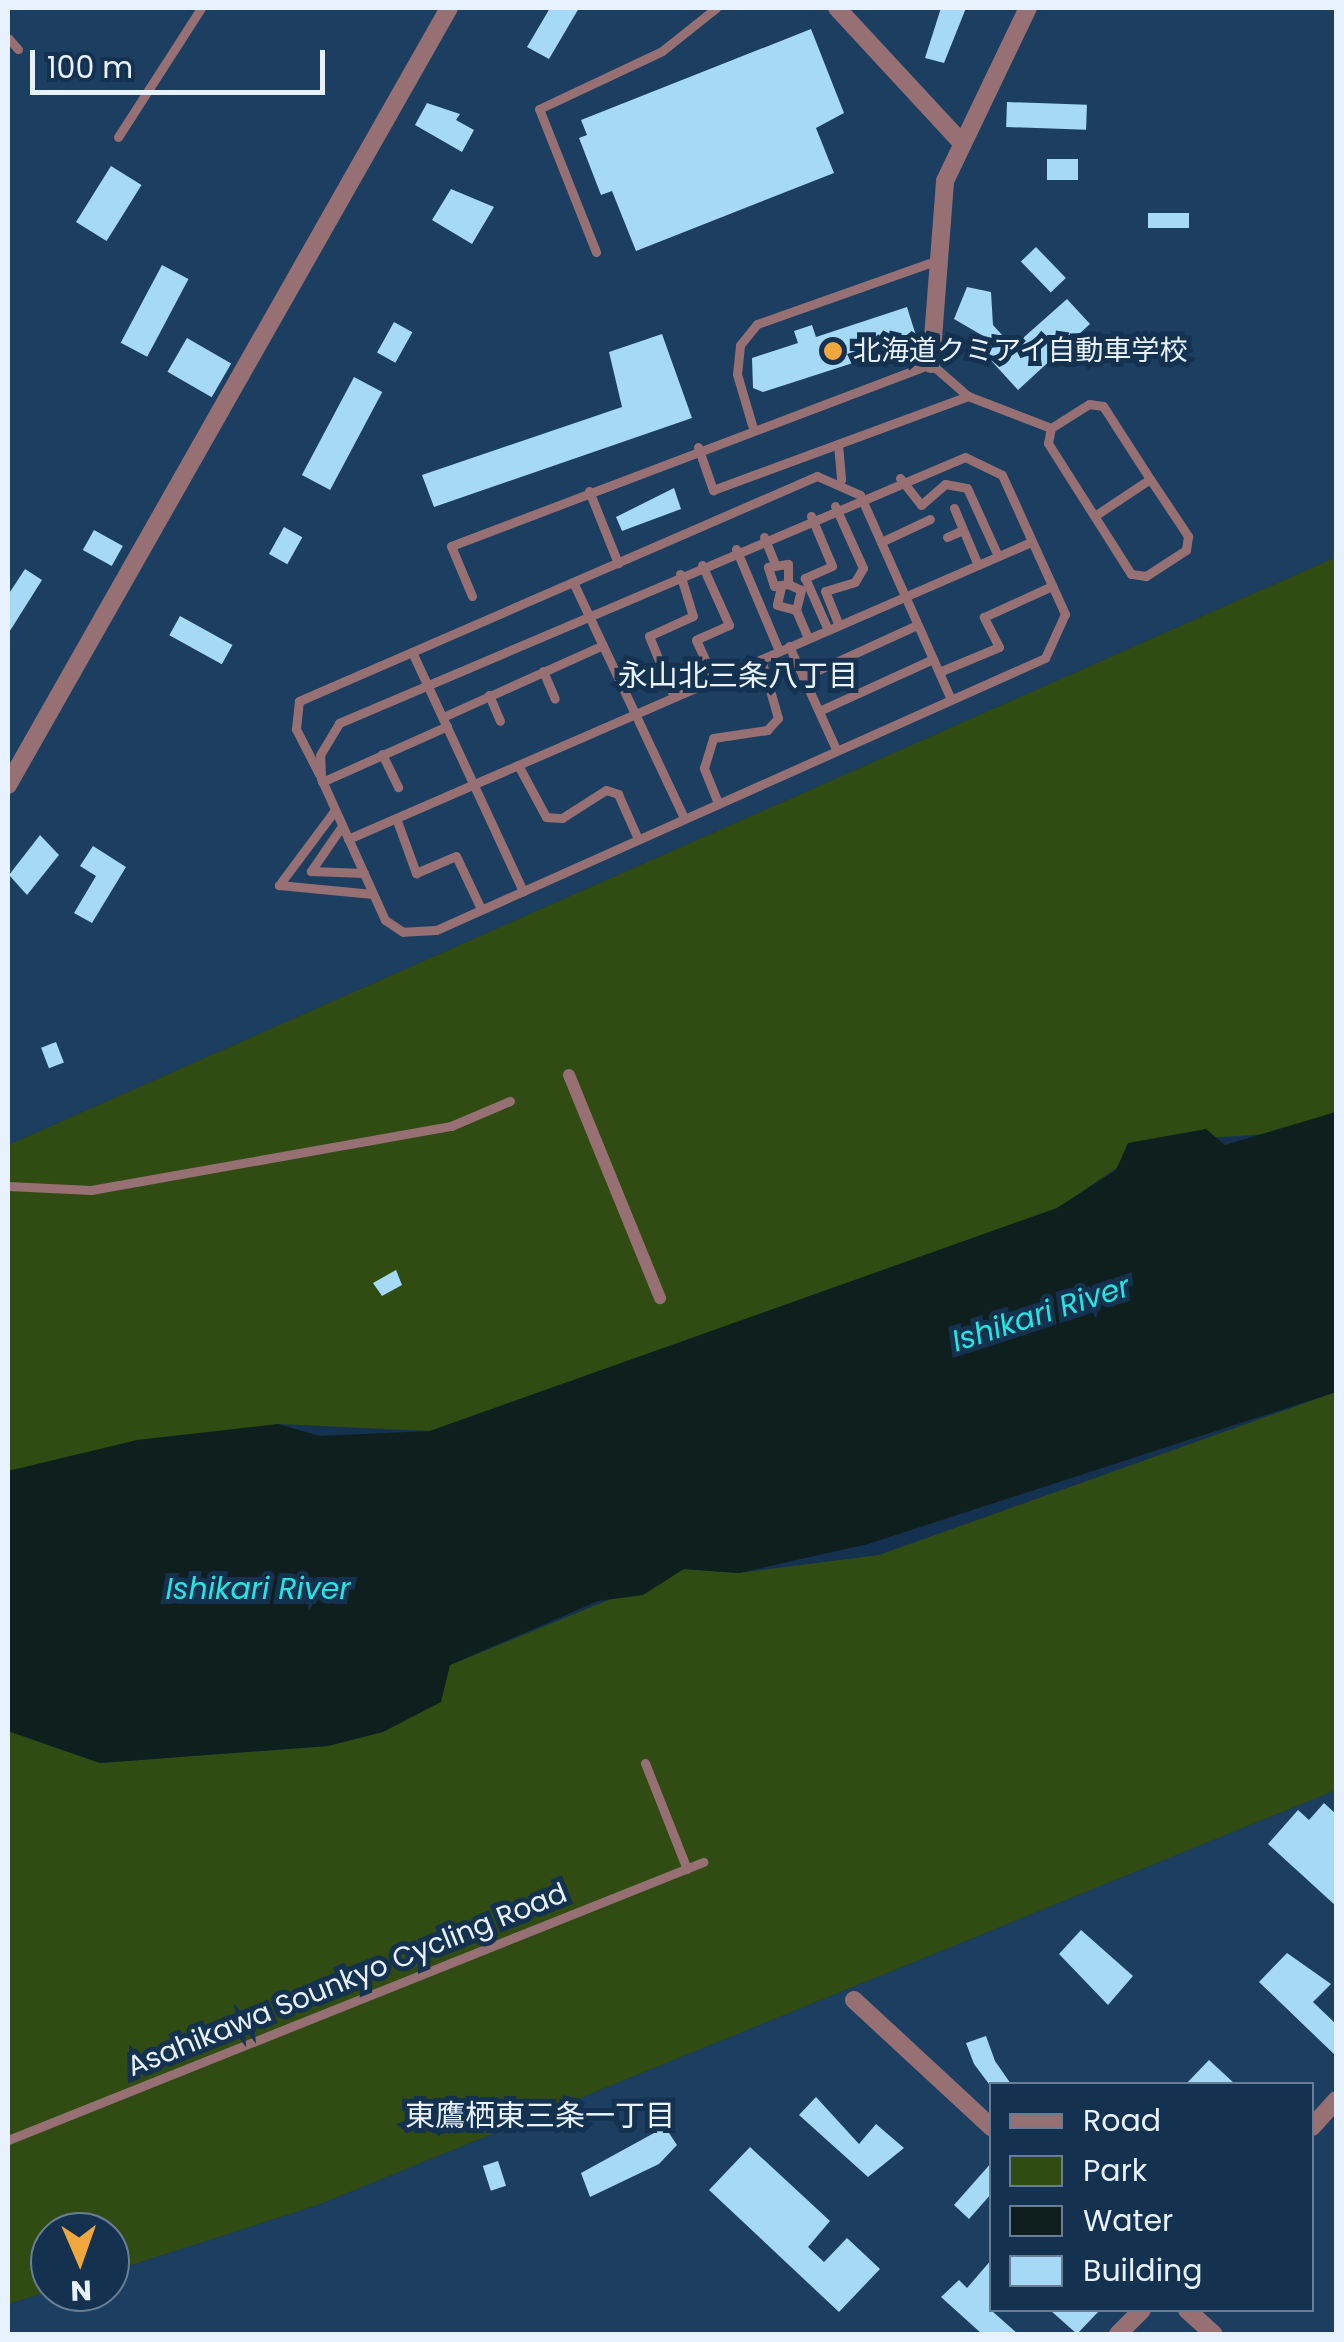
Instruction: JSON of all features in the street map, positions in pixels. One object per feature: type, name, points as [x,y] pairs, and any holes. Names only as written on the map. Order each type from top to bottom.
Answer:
[{"type":"street","points":[[8,785],[450,8]]},
{"type":"street","points":[[837,8],[962,142]]},
{"type":"street","points":[[930,364],[945,180],[1028,8]]},
{"type":"street","points":[[568,1075],[660,1298]]},
{"type":"street","points":[[854,2000],[989,2125]]},
{"type":"street","points":[[1314,2125],[1336,2100]]},
{"type":"street","points":[[1118,2334],[1140,2312]]},
{"type":"street","points":[[1189,2312],[1214,2334]]},
{"type":"lane","points":[[118,137],[200,8]]},
{"type":"lane","points":[[596,252],[539,110],[662,52],[716,8]]},
{"type":"lane","points":[[8,38],[18,49]]},
{"type":"lane","points":[[752,426],[737,374],[740,346],[757,324],[938,260]]},
{"type":"lane","points":[[472,596],[451,546],[752,426],[930,364],[968,396],[1051,428],[1103,406],[1188,536],[1186,550],[1146,576],[1131,574],[1048,443],[1051,428]]},
{"type":"lane","points":[[698,447],[714,490],[968,396]]},
{"type":"lane","points":[[838,444],[841,480]]},
{"type":"lane","points":[[322,780],[320,755],[339,724],[811,516],[835,506],[860,495],[900,478],[939,460],[985,462],[1002,475],[1052,586],[1063,632],[1044,658],[421,934],[386,920],[296,728],[299,701],[817,476],[841,480],[860,495],[951,699]]},
{"type":"lane","points":[[900,478],[921,505],[945,484],[967,488],[998,556]]},
{"type":"lane","points":[[1096,515],[1150,479]]},
{"type":"lane","points":[[589,491],[618,563]]},
{"type":"lane","points":[[835,506],[863,568],[855,582],[825,591],[840,624]]},
{"type":"lane","points":[[954,508],[978,565]]},
{"type":"lane","points":[[811,516],[832,566],[805,578],[828,630]]},
{"type":"lane","points":[[881,542],[930,519]]},
{"type":"lane","points":[[911,528],[917,540]]},
{"type":"lane","points":[[947,537],[963,530]]},
{"type":"lane","points":[[764,537],[774,562],[768,581],[801,590],[796,610],[808,638]]},
{"type":"lane","points":[[348,839],[1032,542]]},
{"type":"lane","points":[[736,550],[836,749]]},
{"type":"lane","points":[[774,562],[792,570],[777,605],[796,610]]},
{"type":"lane","points":[[702,564],[728,626],[696,640],[714,679]]},
{"type":"lane","points":[[674,697],[649,636],[694,616],[680,574]]},
{"type":"lane","points":[[573,582],[684,818]]},
{"type":"lane","points":[[939,672],[999,647],[984,617],[1052,586]]},
{"type":"lane","points":[[803,677],[918,625]]},
{"type":"lane","points":[[322,780],[382,754],[489,696],[603,645]]},
{"type":"lane","points":[[412,652],[522,891]]},
{"type":"lane","points":[[718,803],[704,768],[713,738],[767,730],[778,718],[760,659]]},
{"type":"lane","points":[[819,711],[933,659]]},
{"type":"lane","points":[[544,672],[556,699]]},
{"type":"lane","points":[[489,696],[500,721]]},
{"type":"lane","points":[[382,754],[398,787]]},
{"type":"lane","points":[[518,765],[546,817],[562,818],[606,790],[618,794],[638,839]]},
{"type":"lane","points":[[334,810],[279,884],[373,894]]},
{"type":"lane","points":[[396,818],[416,872],[456,856],[481,910]]},
{"type":"lane","points":[[342,826],[311,870],[364,873]]},
{"type":"lane","points":[[8,1186],[91,1190],[450,1126],[510,1101]]},
{"type":"lane","points":[[644,1763],[687,1868]]},
{"type":"lane","name":"Asahikawa Sounkyo Cycling Road","points":[[8,2140],[702,1862]]},
{"type":"shaded area","points":[[8,8],[1336,8],[1336,557],[8,1145]]},
{"type":"shaded area","points":[[1336,1790],[1336,2334],[8,2334],[8,2304],[30,2297],[30,2312],[130,2312],[130,2266],[318,2205]]},
{"type":"green space","points":[[1336,557],[1336,1111],[1284,1133],[1156,1141],[1058,1208],[430,1431],[278,1424],[8,1472],[8,1145]]},
{"type":"green space","points":[[1336,1392],[1336,1790],[318,2205],[130,2266],[130,2212],[30,2212],[30,2297],[8,2304],[8,1731],[100,1763],[328,1746],[450,1665],[684,1569],[739,1573],[879,1555]]},
{"type":"water","name":"Ishikari River","points":[[1336,1112],[1336,1392],[868,1544],[739,1573],[684,1569],[643,1595],[598,1601],[450,1665],[441,1702],[383,1732],[328,1746],[100,1763],[8,1731],[8,1471],[137,1440],[278,1424],[320,1436],[430,1431],[1057,1208],[1116,1170],[1128,1143],[1206,1129],[1225,1145]]},
{"type":"building","points":[[550,8],[579,8],[549,59],[527,47]]},
{"type":"building","points":[[941,8],[966,8],[944,63],[925,58]]},
{"type":"building","points":[[811,29],[844,113],[816,128],[834,173],[636,251],[612,191],[601,195],[579,138],[587,135],[581,120]]},
{"type":"building","points":[[1007,102],[1087,105],[1086,130],[1006,127]]},
{"type":"building","points":[[427,103],[460,114],[456,120],[474,130],[462,152],[415,125]]},
{"type":"building","points":[[1047,159],[1078,159],[1078,180],[1047,180]]},
{"type":"building","points":[[111,166],[142,185],[107,241],[76,222]]},
{"type":"building","points":[[451,189],[494,207],[472,244],[432,220]]},
{"type":"building","points":[[1148,213],[1189,213],[1189,228],[1148,228]]},
{"type":"building","points":[[1036,247],[1066,278],[1051,293],[1021,262]]},
{"type":"building","points":[[162,265],[188,279],[147,357],[121,343]]},
{"type":"building","points":[[967,287],[991,292],[993,325],[1013,347],[1067,299],[1090,324],[1018,390],[976,344],[985,337],[954,319]]},
{"type":"building","name":"北海道クミアイ自動車学校","points":[[907,307],[918,342],[763,392],[753,388],[752,358],[798,343],[794,331],[812,325],[816,337]]},
{"type":"building","points":[[394,322],[412,332],[395,363],[377,353]]},
{"type":"building","points":[[662,334],[692,418],[434,507],[422,475],[622,407],[609,352]]},
{"type":"building","points":[[187,338],[231,364],[212,397],[168,372]]},
{"type":"building","points":[[354,377],[382,392],[330,490],[302,475]]},
{"type":"building","points":[[674,488],[681,509],[622,531],[616,517]]},
{"type":"building","points":[[284,527],[302,537],[287,564],[269,554]]},
{"type":"building","points":[[94,530],[123,546],[112,566],[83,550]]},
{"type":"building","points":[[25,569],[42,580],[8,634],[8,595]]},
{"type":"building","points":[[180,616],[232,645],[222,664],[169,635]]},
{"type":"building","points":[[40,835],[59,855],[27,895],[9,875]]},
{"type":"building","points":[[93,846],[126,867],[92,923],[74,913],[96,876],[80,866]]},
{"type":"building","points":[[56,1042],[64,1063],[49,1068],[41,1048]]},
{"type":"building","points":[[396,1270],[402,1285],[382,1296],[373,1283]]},
{"type":"building","points":[[1324,1803],[1336,1814],[1336,1906],[1268,1844],[1298,1810],[1309,1820]]},
{"type":"building","points":[[1081,1930],[1133,1976],[1108,2005],[1059,1954]]},
{"type":"building","points":[[1287,1953],[1331,1984],[1313,2002],[1336,2024],[1336,2056],[1259,1982]]},
{"type":"building","points":[[986,2036],[995,2061],[1010,2082],[989,2084],[974,2064],[966,2043]]},
{"type":"building","points":[[1209,2060],[1233,2082],[1188,2082]]},
{"type":"building","points":[[816,2097],[859,2144],[876,2124],[904,2148],[868,2177],[799,2115]]},
{"type":"building","points":[[665,2127],[677,2145],[659,2164],[590,2197],[581,2173]]},
{"type":"building","points":[[750,2147],[830,2221],[808,2247],[824,2262],[847,2238],[880,2269],[839,2312],[709,2190]]},
{"type":"building","points":[[498,2161],[506,2186],[491,2191],[483,2166]]},
{"type":"building","points":[[989,2165],[989,2196],[969,2219],[954,2205]]},
{"type":"building","points":[[989,2262],[989,2312],[1018,2334],[982,2334],[941,2297],[959,2280],[967,2288]]},
{"type":"building","points":[[1052,2312],[1098,2312],[1077,2334]]},
{"type":"place","name":"北海道クミアイ自動車学校","points":[[833,351]]},
{"type":"district","name":"永山北三条八丁目","points":[[738,676]]},
{"type":"district","name":"東鷹栖東三条一丁目","points":[[540,2116]]}]
